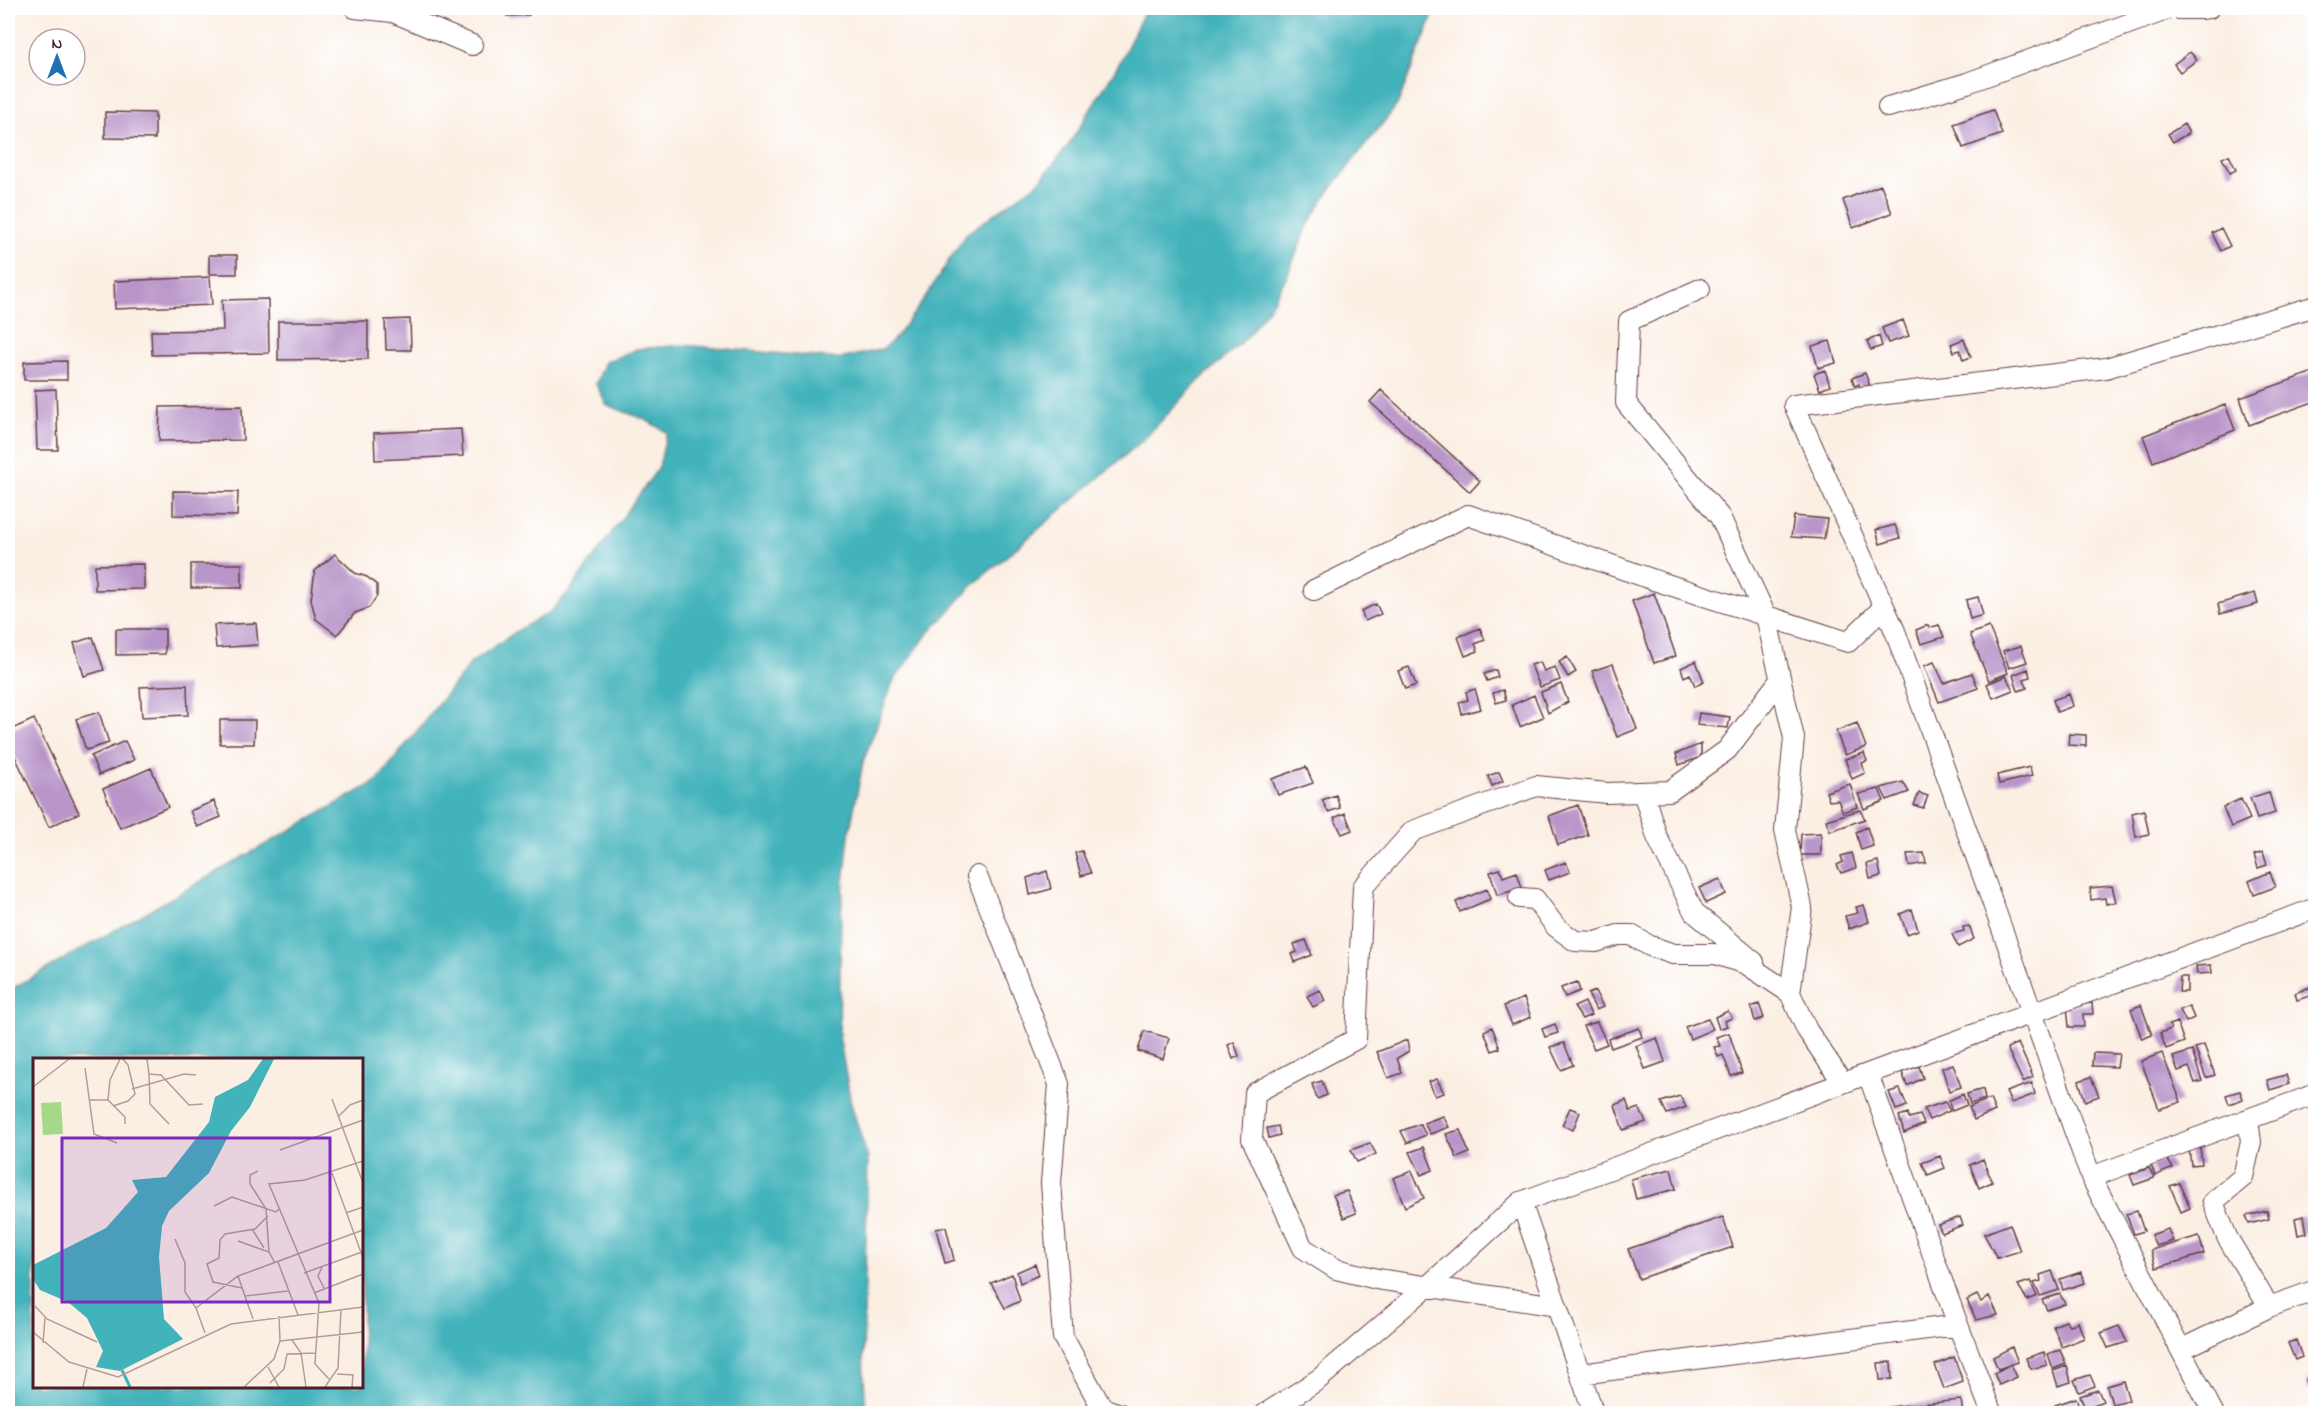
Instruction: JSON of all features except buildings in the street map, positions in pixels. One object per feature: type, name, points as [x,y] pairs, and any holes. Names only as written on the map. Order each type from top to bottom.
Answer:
[{"type":"street","points":[[355,8],[393,12],[472,45]]},
{"type":"street","points":[[1888,107],[1967,83],[2169,9],[2209,8]]},
{"type":"street","points":[[1700,289],[1629,321],[1626,403],[1720,517],[1766,616],[1794,738],[1785,830],[1802,907],[1790,993]]},
{"type":"street","points":[[2214,1413],[2091,1177],[1895,631],[1794,405],[2106,368],[2316,306]]},
{"type":"street","points":[[1314,590],[1468,515],[1657,581],[1848,642],[1883,608]]},
{"type":"street","points":[[1557,1306],[1377,1279],[1336,1269],[1303,1248],[1252,1139],[1255,1093],[1356,1039],[1363,887],[1413,831],[1536,786],[1607,793],[1670,791],[1727,750],[1780,680]]},
{"type":"street","points":[[1643,792],[1657,837],[1694,912],[1790,993],[1807,1030],[1843,1083]]},
{"type":"street","points":[[977,876],[1059,1084],[1051,1183],[1063,1337],[1102,1408],[1120,1413]]},
{"type":"street","points":[[1519,898],[1535,899],[1556,927],[1575,941],[1596,942],[1618,935],[1631,935],[1650,946],[1673,954],[1715,954],[1746,964],[1790,993]]},
{"type":"street","points":[[1265,1413],[1318,1380],[1428,1286],[1521,1202],[2316,908]]},
{"type":"street","points":[[1868,1074],[1992,1413]]},
{"type":"street","points":[[2091,1177],[2316,1094]]},
{"type":"street","points":[[2248,1119],[2251,1142],[2243,1177],[2213,1202],[2227,1237],[2269,1307]]},
{"type":"street","points":[[1521,1202],[1594,1413]]},
{"type":"street","points":[[2182,1349],[2269,1307],[2316,1290]]},
{"type":"street","points":[[1580,1374],[1958,1325]]},
{"type":"water","points":[[1146,8],[1436,8],[1397,105],[1327,194],[1307,227],[1287,276],[1270,306],[1247,337],[1198,382],[1143,440],[974,584],[926,636],[893,682],[863,762],[849,835],[841,911],[839,1036],[851,1104],[868,1159],[863,1358],[866,1413],[26,1414],[8,1406],[8,991],[377,781],[471,663],[517,631],[550,612],[572,588],[659,467],[667,432],[646,420],[607,405],[596,384],[605,362],[637,349],[682,345],[839,359],[883,349],[896,337],[923,301],[966,234],[1038,183],[1068,146],[1120,62]]}]
